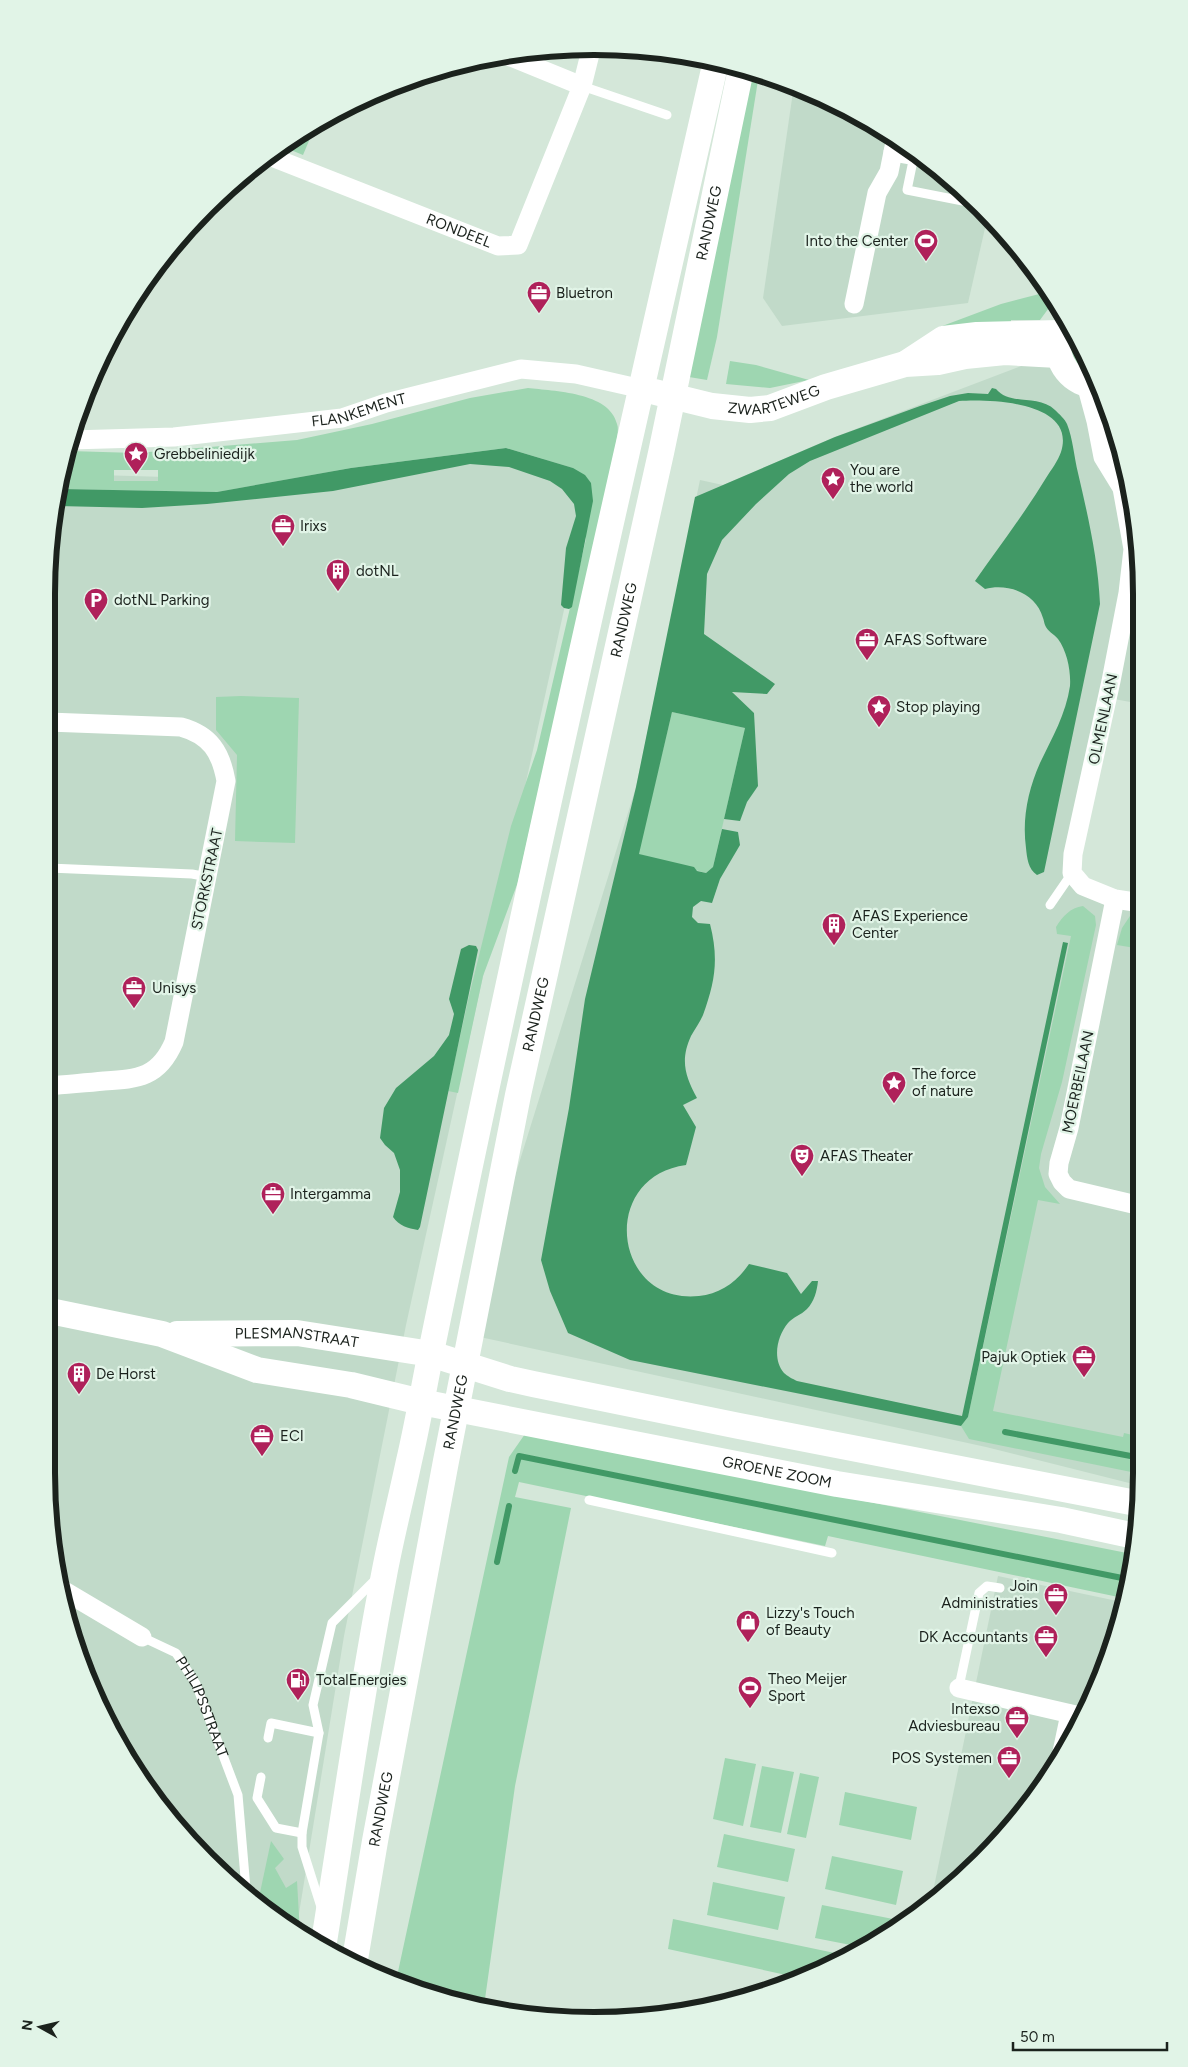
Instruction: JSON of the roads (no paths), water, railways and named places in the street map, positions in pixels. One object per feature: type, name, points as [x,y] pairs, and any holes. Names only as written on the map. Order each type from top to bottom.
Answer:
[{"type":"main road","name":"RANDWEG","points":[[325,1937],[384,1571],[503,1007],[627,446],[642,389],[714,68]]},
{"type":"main road","name":"RANDWEG","points":[[356,1956],[379,1822],[518,1095],[586,796],[740,75]]},
{"type":"main road","name":"ZWARTEWEG","points":[[642,389],[712,406],[750,410],[770,408],[826,387],[905,364],[943,339],[977,335],[1062,336]]},
{"type":"main road","points":[[1062,336],[1068,373],[1090,383]]},
{"type":"main road","name":"PLESMANSTRAAT","points":[[55,1312],[162,1334],[256,1370],[351,1385],[421,1402]]},
{"type":"main road","name":"PLESMANSTRAAT","points":[[162,1334],[297,1333],[431,1354]]},
{"type":"main road","points":[[431,1354],[510,1379],[683,1415],[1132,1502]]},
{"type":"main road","name":"GROENE ZOOM","points":[[421,1402],[837,1484],[1061,1520],[1129,1535]]},
{"type":"street","name":"RONDEEL","points":[[276,159],[498,246],[518,245],[582,86],[590,55]]},
{"type":"street","points":[[520,61],[582,86]]},
{"type":"street","points":[[854,304],[877,193],[889,172],[895,147]]},
{"type":"street","name":"FLANKEMENT","points":[[78,440],[174,437],[342,418],[386,403],[521,369],[576,374],[642,389]]},
{"type":"street","name":"OLMENLAAN","points":[[1093,390],[1103,457],[1120,478]]},
{"type":"street","name":"OLMENLAAN","points":[[1072,873],[1072,854],[1111,682],[1128,593],[1132,558]]},
{"type":"street","name":"STORKSTRAAT","points":[[55,722],[181,727],[202,735],[212,744],[218,754],[226,780],[174,1042],[165,1059],[149,1073],[132,1080],[55,1086]]},
{"type":"street","points":[[1072,873],[1083,886],[1116,899],[1133,902]]},
{"type":"street","name":"MOERBEILAAN","points":[[1116,899],[1070,1128],[1058,1174],[1062,1182],[1069,1189],[1133,1204]]},
{"type":"street","name":"PHILIPSSTRAAT","points":[[69,1593],[142,1637]]},
{"type":"street","points":[[959,1685],[1075,1715]]},
{"type":"lane","points":[[582,86],[666,115]]},
{"type":"lane","points":[[915,161],[907,190],[962,201]]},
{"type":"lane","points":[[55,868],[192,874],[208,877]]},
{"type":"lane","points":[[1050,905],[1072,873]]},
{"type":"lane","points":[[589,1500],[832,1553]]},
{"type":"lane","name":"RANDWEG","points":[[325,1937],[302,1847],[302,1833],[319,1733],[313,1705],[332,1623],[384,1571]]},
{"type":"lane","points":[[959,1685],[979,1593],[987,1586],[1000,1588]]},
{"type":"lane","name":"PHILIPSSTRAAT","points":[[142,1637],[176,1653],[196,1684],[238,1795],[246,1884]]},
{"type":"lane","points":[[268,1738],[271,1723],[319,1733]]},
{"type":"lane","points":[[261,1778],[257,1798],[276,1828],[302,1833]]},
{"type":"waterway","points":[[1005,1432],[1133,1456]]},
{"type":"waterway","points":[[515,1471],[519,1456],[1123,1578]]},
{"type":"waterway","points":[[497,1562],[509,1506]]},
{"type":"place","name":"Into the Center","points":[[926,262]]},
{"type":"place","name":"Bluetron","points":[[539,314]]},
{"type":"place","name":"Grebbeliniedijk","points":[[136,475]]},
{"type":"place","name":"You are the world","points":[[833,500]]},
{"type":"place","name":"Irixs","points":[[283,547]]},
{"type":"place","name":"dotNL","points":[[338,592]]},
{"type":"place","name":"dotNL Parking","points":[[96,621]]},
{"type":"place","name":"AFAS Software","points":[[867,661]]},
{"type":"place","name":"Stop playing","points":[[879,728]]},
{"type":"place","name":"AFAS Experience Center","points":[[834,946]]},
{"type":"place","name":"Unisys","points":[[134,1009]]},
{"type":"place","name":"The force of nature","points":[[894,1104]]},
{"type":"place","name":"AFAS Theater","points":[[802,1177]]},
{"type":"place","name":"Intergamma","points":[[273,1215]]},
{"type":"place","name":"Pajuk Optiek","points":[[1084,1378]]},
{"type":"place","name":"De Horst","points":[[79,1395]]},
{"type":"place","name":"ECI","points":[[262,1457]]},
{"type":"place","name":"Join Administraties","points":[[1056,1616]]},
{"type":"place","name":"Lizzy's Touch of Beauty","points":[[748,1643]]},
{"type":"place","name":"DK Accountants","points":[[1046,1658]]},
{"type":"place","name":"TotalEnergies","points":[[298,1701]]},
{"type":"place","name":"Theo Meijer Sport","points":[[750,1709]]},
{"type":"place","name":"Intexso Adviesbureau","points":[[1017,1739]]},
{"type":"place","name":"POS Systemen","points":[[1009,1779]]}]
